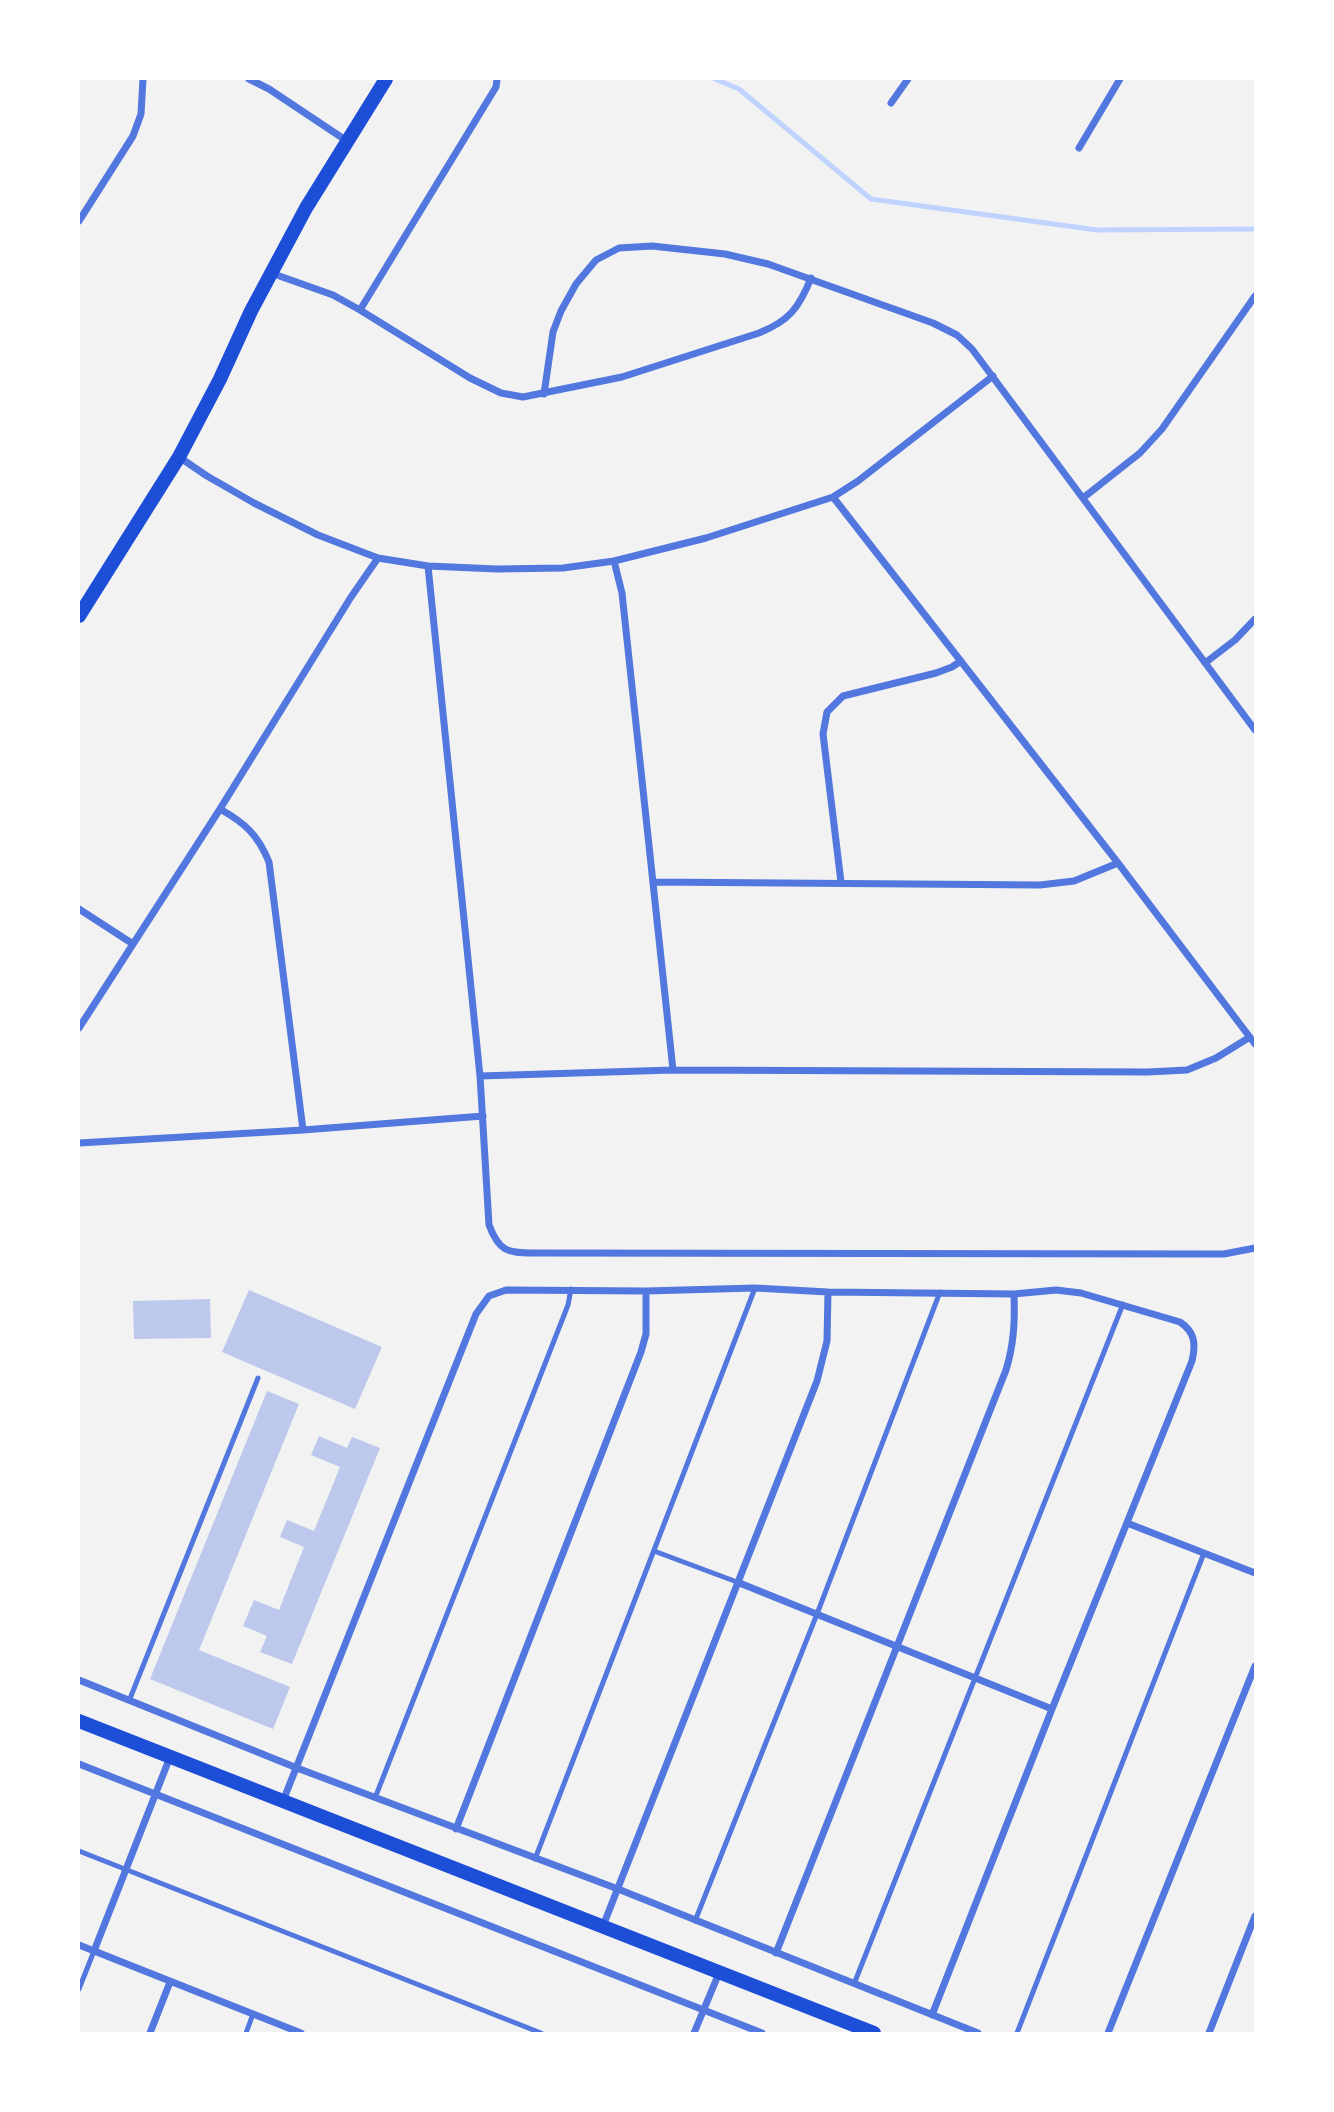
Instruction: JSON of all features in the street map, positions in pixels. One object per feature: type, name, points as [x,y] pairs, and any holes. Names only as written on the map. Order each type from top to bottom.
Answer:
[{"type":"main road","points":[[79,616],[180,457],[251,311],[306,208],[386,79]]},
{"type":"main road","points":[[79,1721],[874,2033]]},
{"type":"street","points":[[79,221],[133,136],[141,114],[143,79]]},
{"type":"street","points":[[248,79],[270,89],[347,141]]},
{"type":"street","points":[[360,310],[496,87],[497,79]]},
{"type":"street","points":[[891,103],[908,79]]},
{"type":"street","points":[[1079,148],[1120,79]]},
{"type":"street","points":[[544,394],[552,332],[561,311],[576,284],[596,260],[618,248],[652,246],[725,254],[768,264],[933,323],[957,335],[972,349],[1255,730]]},
{"type":"street","points":[[271,273],[332,295],[470,378],[501,393],[523,397],[622,377],[778,326],[793,314],[811,278]]},
{"type":"street","points":[[1083,498],[1140,453],[1162,429],[1255,296]]},
{"type":"street","points":[[180,457],[254,503],[318,535],[378,558],[428,566],[563,568],[614,561],[706,538],[833,498],[993,376]]},
{"type":"street","points":[[833,498],[1118,863],[1255,1044]]},
{"type":"street","points":[[79,1028],[378,558]]},
{"type":"street","points":[[614,561],[622,593],[673,1069]]},
{"type":"street","points":[[428,566],[481,1076],[489,1226],[503,1250],[516,1253],[1224,1254],[1255,1248]]},
{"type":"street","points":[[1205,663],[1236,640],[1255,619]]},
{"type":"street","points":[[841,882],[823,734],[827,712],[843,696],[936,673],[961,661]]},
{"type":"street","points":[[220,809],[250,830],[261,843],[269,862],[303,1130]]},
{"type":"street","points":[[653,881],[1040,885],[1074,881],[1118,863]]},
{"type":"street","points":[[79,909],[133,944]]},
{"type":"street","points":[[481,1076],[673,1069],[1148,1072],[1187,1070],[1216,1058],[1250,1037]]},
{"type":"street","points":[[79,1143],[483,1116]]},
{"type":"street","points":[[283,1801],[476,1314],[489,1296],[506,1290],[571,1289],[646,1291],[755,1288],[828,1292],[1014,1294],[1056,1290],[1081,1293],[1180,1322],[1189,1328],[1195,1348],[1192,1361],[932,2015]]},
{"type":"street","points":[[456,1829],[641,1352],[646,1334],[646,1291]]},
{"type":"street","points":[[603,1927],[817,1381],[827,1341],[828,1292]]},
{"type":"street","points":[[776,1953],[1006,1370],[1014,1344],[1014,1294]]},
{"type":"street","points":[[1128,1523],[1255,1573]]},
{"type":"street","points":[[737,1582],[1052,1709]]},
{"type":"street","points":[[1108,2033],[1255,1666]]},
{"type":"street","points":[[79,1681],[297,1768],[618,1889],[978,2033]]},
{"type":"street","points":[[94,1951],[170,1758]]},
{"type":"street","points":[[79,1764],[762,2033]]},
{"type":"street","points":[[1209,2033],[1255,1916]]},
{"type":"street","points":[[79,1945],[301,2033]]},
{"type":"street","points":[[694,2033],[719,1973]]},
{"type":"street","points":[[150,2033],[170,1982]]},
{"type":"lane","points":[[535,1859],[755,1288]]},
{"type":"lane","points":[[376,1798],[568,1305],[571,1289]]},
{"type":"lane","points":[[695,1921],[817,1614],[940,1292]]},
{"type":"lane","points":[[854,1985],[1123,1304]]},
{"type":"lane","points":[[129,1701],[258,1378]]},
{"type":"lane","points":[[654,1551],[737,1582]]},
{"type":"lane","points":[[1017,2033],[1204,1553]]},
{"type":"lane","points":[[79,1851],[541,2033]]},
{"type":"lane","points":[[79,1989],[94,1951]]},
{"type":"lane","points":[[246,2033],[253,2014]]},
{"type":"building","points":[[249,1290],[382,1347],[355,1409],[222,1352]]},
{"type":"building","points":[[210,1299],[211,1338],[134,1339],[133,1301]]},
{"type":"building","points":[[267,1391],[299,1404],[199,1650],[290,1687],[273,1729],[150,1679]]},
{"type":"building","points":[[319,1436],[347,1448],[352,1437],[380,1448],[292,1664],[260,1652],[267,1636],[243,1626],[254,1600],[279,1610],[304,1547],[280,1537],[287,1520],[314,1531],[340,1467],[311,1455]]},
{"type":"waterway","points":[[715,79],[739,89],[871,199],[1097,230],[1255,229]]}]
